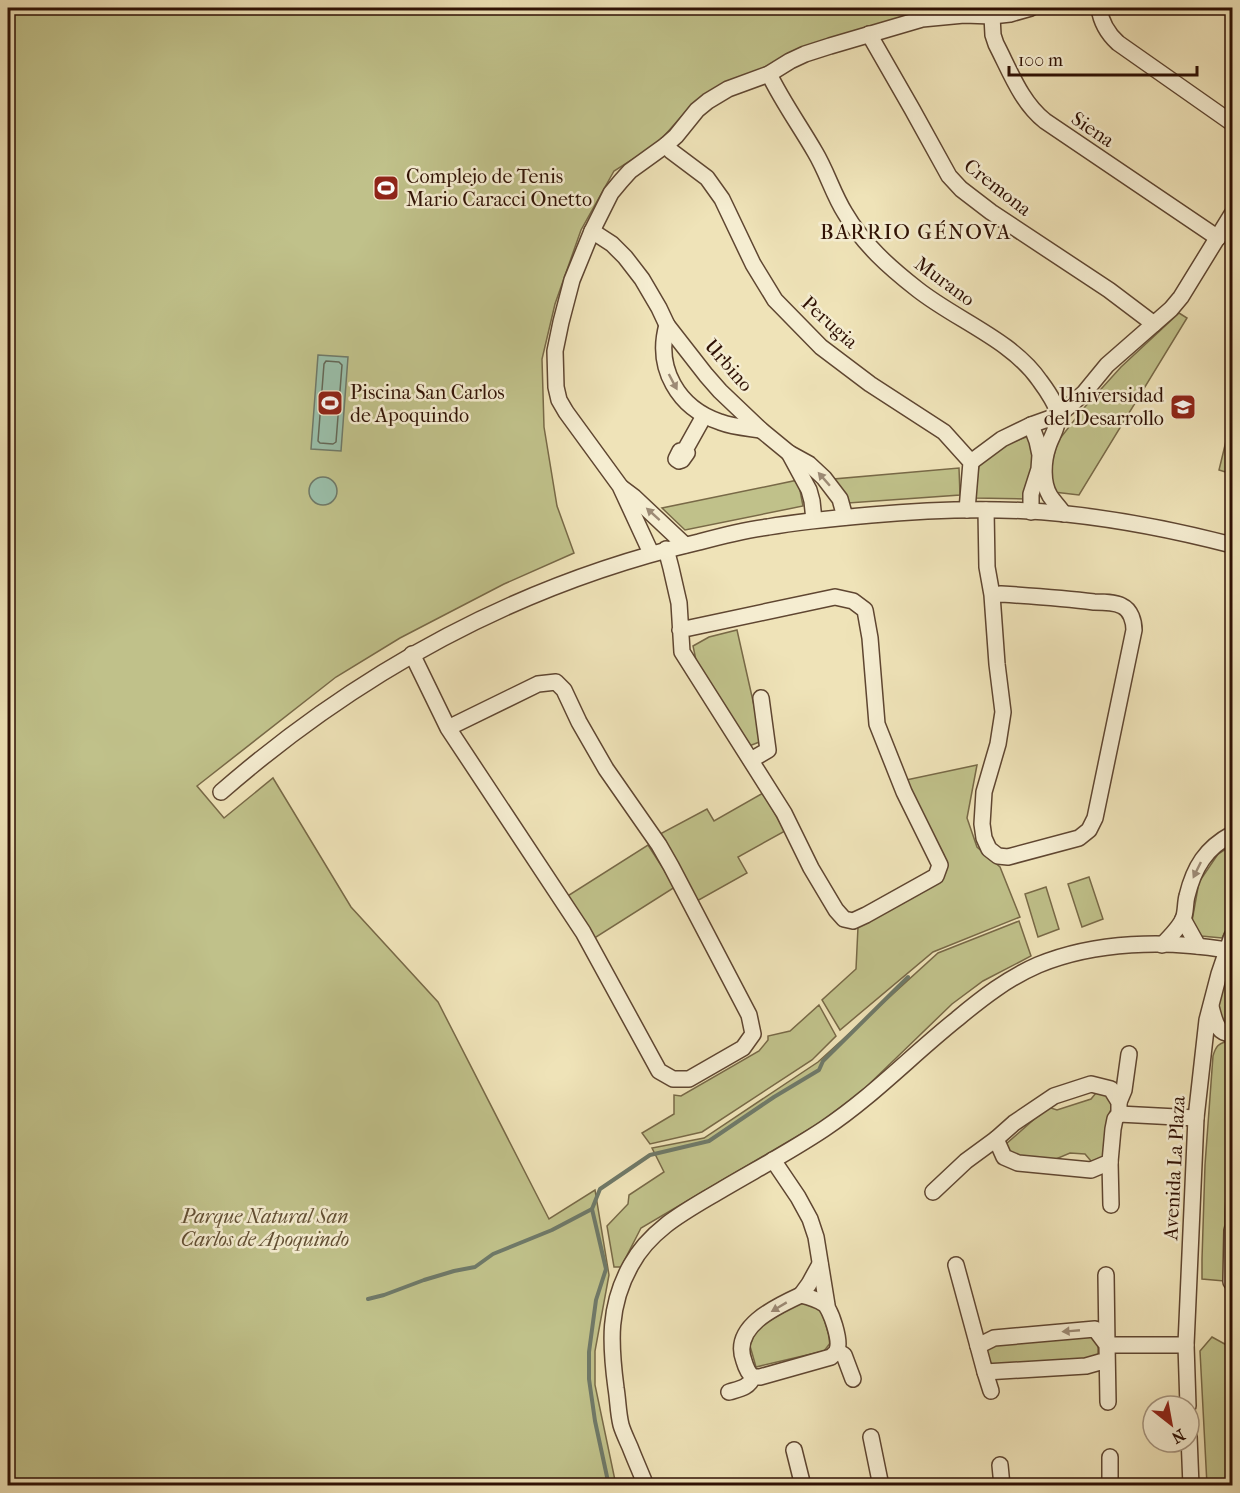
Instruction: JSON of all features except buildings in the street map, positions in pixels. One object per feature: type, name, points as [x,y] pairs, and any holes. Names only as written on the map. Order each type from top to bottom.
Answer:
[{"type":"street","points":[[681,630],[835,597],[853,601],[865,610],[870,638],[877,724],[904,792],[940,865],[936,876],[853,921],[844,919],[836,910],[811,868],[784,813],[682,651],[679,603],[671,568],[658,551],[620,486],[566,412],[556,387],[555,351],[572,279],[611,193],[630,171],[666,146],[697,110],[708,101],[728,89],[768,74],[805,54],[869,34],[922,19],[964,15],[992,16],[1031,8]]},
{"type":"street","points":[[1099,8],[1108,34],[1118,43],[1233,123]]},
{"type":"street","name":"Siena","points":[[992,16],[996,44],[1025,99],[1036,114],[1218,238]]},
{"type":"street","name":"Cremona","points":[[869,34],[949,176],[961,189],[1154,324]]},
{"type":"street","name":"Murano","points":[[768,74],[821,163],[844,212],[858,234],[873,251],[917,290],[1019,357],[1040,380],[1059,415]]},
{"type":"street","name":"Perugia","points":[[666,146],[707,178],[722,199],[753,264],[775,300],[821,347],[870,384],[944,432],[971,462]]},
{"type":"street","points":[[967,510],[971,462],[1002,439],[1059,415],[1084,393],[1107,365],[1171,309],[1233,214]]},
{"type":"street","name":"Urbino","points":[[592,231],[612,244],[625,257],[642,279],[667,326],[720,391],[761,430],[789,453],[809,464],[824,478],[840,499],[845,517]]},
{"type":"street","name":"Urbino","points":[[667,326],[664,338],[664,359],[668,373],[681,397],[704,416],[721,423],[761,430]]},
{"type":"street","points":[[1059,415],[1047,449],[1044,467],[1045,483],[1049,495],[1064,514]]},
{"type":"street","points":[[685,450],[704,416]]},
{"type":"street","points":[[1031,425],[1040,455],[1039,469],[1031,494],[1031,512]]},
{"type":"street","name":"Urbino","points":[[789,453],[809,490],[814,520]]},
{"type":"street","points":[[620,486],[685,545]]},
{"type":"street","points":[[221,792],[303,726],[354,690],[412,654],[520,600],[658,551],[766,527],[814,520],[905,512],[967,510],[1064,514],[1124,522],[1233,545]]},
{"type":"street","points":[[986,510],[987,567],[1003,712],[998,744],[984,792],[982,824],[984,838],[989,849],[998,856],[1008,857],[1079,838],[1089,830],[1095,818],[1134,622],[1123,606],[1063,598],[1007,594],[992,596]]},
{"type":"street","points":[[412,654],[448,728],[583,932],[659,1071],[673,1079],[688,1079],[743,1048],[753,1034],[749,1015],[671,866],[606,769],[564,690],[556,682],[538,684],[448,728]]},
{"type":"street","points":[[751,760],[768,750],[761,698]]},
{"type":"street","points":[[1198,946],[1184,919],[1186,897],[1199,864],[1207,852],[1233,834]]},
{"type":"street","points":[[1162,945],[1184,919]]},
{"type":"street","points":[[646,1485],[621,1426],[611,1342],[613,1317],[619,1292],[630,1266],[646,1242],[689,1209],[823,1129],[864,1100],[984,996],[1010,979],[1038,965],[1091,950],[1137,945],[1198,946],[1230,943]]},
{"type":"street","name":"Avenida La Plaza","points":[[1188,1394],[1186,1345],[1196,1118],[1206,1027],[1219,974],[1230,943]]},
{"type":"street","points":[[1211,1004],[1219,1029],[1232,1034]]},
{"type":"street","points":[[1204,1052],[1214,1041],[1232,1034]]},
{"type":"street","points":[[1111,1205],[1110,1162],[1113,1129],[1124,1090],[1129,1054]]},
{"type":"street","points":[[933,1192],[966,1161],[1014,1123],[1054,1096],[1091,1084],[1111,1089],[1119,1108]]},
{"type":"street","points":[[1119,1108],[1196,1118]]},
{"type":"street","points":[[996,1139],[1004,1157],[1018,1163],[1091,1170],[1110,1162]]},
{"type":"street","points":[[773,1160],[810,1219],[816,1237],[820,1264],[826,1305],[833,1320],[838,1342],[837,1351],[831,1357],[753,1377],[748,1373],[742,1356],[742,1341],[749,1328],[760,1318],[801,1295],[820,1264]]},
{"type":"street","points":[[1231,1282],[1233,1230]]},
{"type":"street","points":[[956,1265],[991,1391]]},
{"type":"street","points":[[1106,1275],[1108,1402]]},
{"type":"street","points":[[801,1295],[814,1298],[826,1305]]},
{"type":"street","points":[[978,1346],[994,1338],[1095,1329],[1107,1352]]},
{"type":"street","points":[[986,1372],[1086,1366],[1107,1352],[1186,1345]]},
{"type":"street","points":[[837,1351],[844,1355],[853,1379]]},
{"type":"street","points":[[729,1392],[751,1383],[753,1377]]},
{"type":"street","points":[[871,1437],[880,1485]]},
{"type":"street","points":[[794,1450],[803,1485]]},
{"type":"street","points":[[1190,1454],[1191,1485]]},
{"type":"street","points":[[1110,1457],[1110,1485]]},
{"type":"street","points":[[1000,1465],[1002,1485]]},
{"type":"green space","name":"Parque Natural San Carlos de Apoquindo","points":[[8,8],[1018,8],[925,14],[689,108],[657,144],[614,171],[581,230],[555,304],[542,359],[544,427],[557,506],[574,553],[504,584],[400,638],[336,677],[197,786],[224,818],[273,778],[351,907],[438,1002],[549,1219],[595,1190],[609,1275],[595,1351],[595,1385],[616,1485],[8,1485]]},
{"type":"green space","points":[[1179,313],[1187,318],[1079,495],[1054,492],[1049,472],[1058,441],[1121,367]]},
{"type":"green space","points":[[1029,436],[1035,457],[1026,499],[975,498],[979,464],[1002,446]]},
{"type":"green space","points":[[1227,437],[1232,438],[1232,474],[1219,470]]},
{"type":"green space","points":[[959,468],[960,495],[848,503],[834,479]]},
{"type":"green space","points":[[798,480],[803,506],[685,530],[662,508]]},
{"type":"green space","points":[[737,630],[762,741],[749,746],[697,665],[693,646],[709,637]]},
{"type":"green space","points":[[977,765],[967,818],[977,847],[1000,867],[1020,917],[933,952],[840,1030],[822,1000],[856,969],[858,927],[940,881],[946,870],[944,855],[906,780]]},
{"type":"green space","points":[[763,793],[785,831],[738,857],[747,873],[697,901],[660,834],[707,809],[714,821]]},
{"type":"green space","points":[[648,845],[675,887],[593,939],[566,897]]},
{"type":"green space","points":[[1232,845],[1232,917],[1222,938],[1201,936],[1192,921],[1199,882],[1218,854]]},
{"type":"green space","points":[[1089,877],[1103,919],[1082,927],[1068,884]]},
{"type":"green space","points":[[1046,887],[1059,929],[1038,937],[1025,894]]},
{"type":"green space","points":[[1019,921],[1031,956],[983,981],[952,1004],[862,1091],[818,1124],[641,1228],[621,1267],[614,1267],[607,1226],[628,1204],[629,1195],[664,1172],[652,1148],[704,1138],[818,1062],[938,953]]},
{"type":"green space","points":[[1232,952],[1232,1026],[1227,1027],[1220,1021],[1216,1011]]},
{"type":"green space","points":[[819,1005],[836,1036],[812,1060],[702,1132],[650,1144],[642,1133],[674,1114],[674,1095],[681,1096],[759,1051],[768,1040],[768,1036],[790,1031]]},
{"type":"green space","points":[[1232,1039],[1232,1099],[1225,1211],[1224,1281],[1202,1279],[1205,1165],[1213,1056],[1218,1046]]},
{"type":"green space","points":[[1096,1093],[1107,1094],[1112,1107],[1108,1116],[1103,1158],[1096,1162],[1091,1161],[1085,1154],[1070,1153],[1056,1159],[1012,1156],[1006,1144],[1048,1107],[1057,1110],[1091,1099]]},
{"type":"green space","points":[[804,1300],[820,1306],[831,1342],[824,1351],[756,1367],[750,1346],[757,1328]]},
{"type":"green space","points":[[1098,1336],[1098,1359],[990,1368],[986,1345]]},
{"type":"green space","points":[[1212,1337],[1232,1348],[1232,1485],[1207,1485],[1200,1351]]},
{"type":"water","name":"Piscina San Carlos de Apoquindo","points":[[318,355],[348,357],[341,451],[311,449]]},
{"type":"water","points":[[323,477],[333,481],[337,491],[333,501],[323,505],[313,501],[309,491],[313,481]]},
{"type":"waterway","points":[[609,1486],[595,1421],[589,1379],[589,1352],[596,1300],[606,1269],[592,1209],[600,1189],[650,1155],[709,1141],[819,1070],[823,1061],[908,977]]},
{"type":"waterway","points":[[368,1299],[454,1271],[475,1267],[493,1254],[552,1230],[592,1209]]},
{"type":"place","name":"Complejo de Tenis Mario Caracci Onetto","points":[[386,188]]},
{"type":"place","name":"Piscina San Carlos de Apoquindo","points":[[330,403]]},
{"type":"place","name":"Universidad del Desarrollo","points":[[1183,407]]},
{"type":"district","name":"BARRIO GÉNOVA","points":[[916,232]]}]
